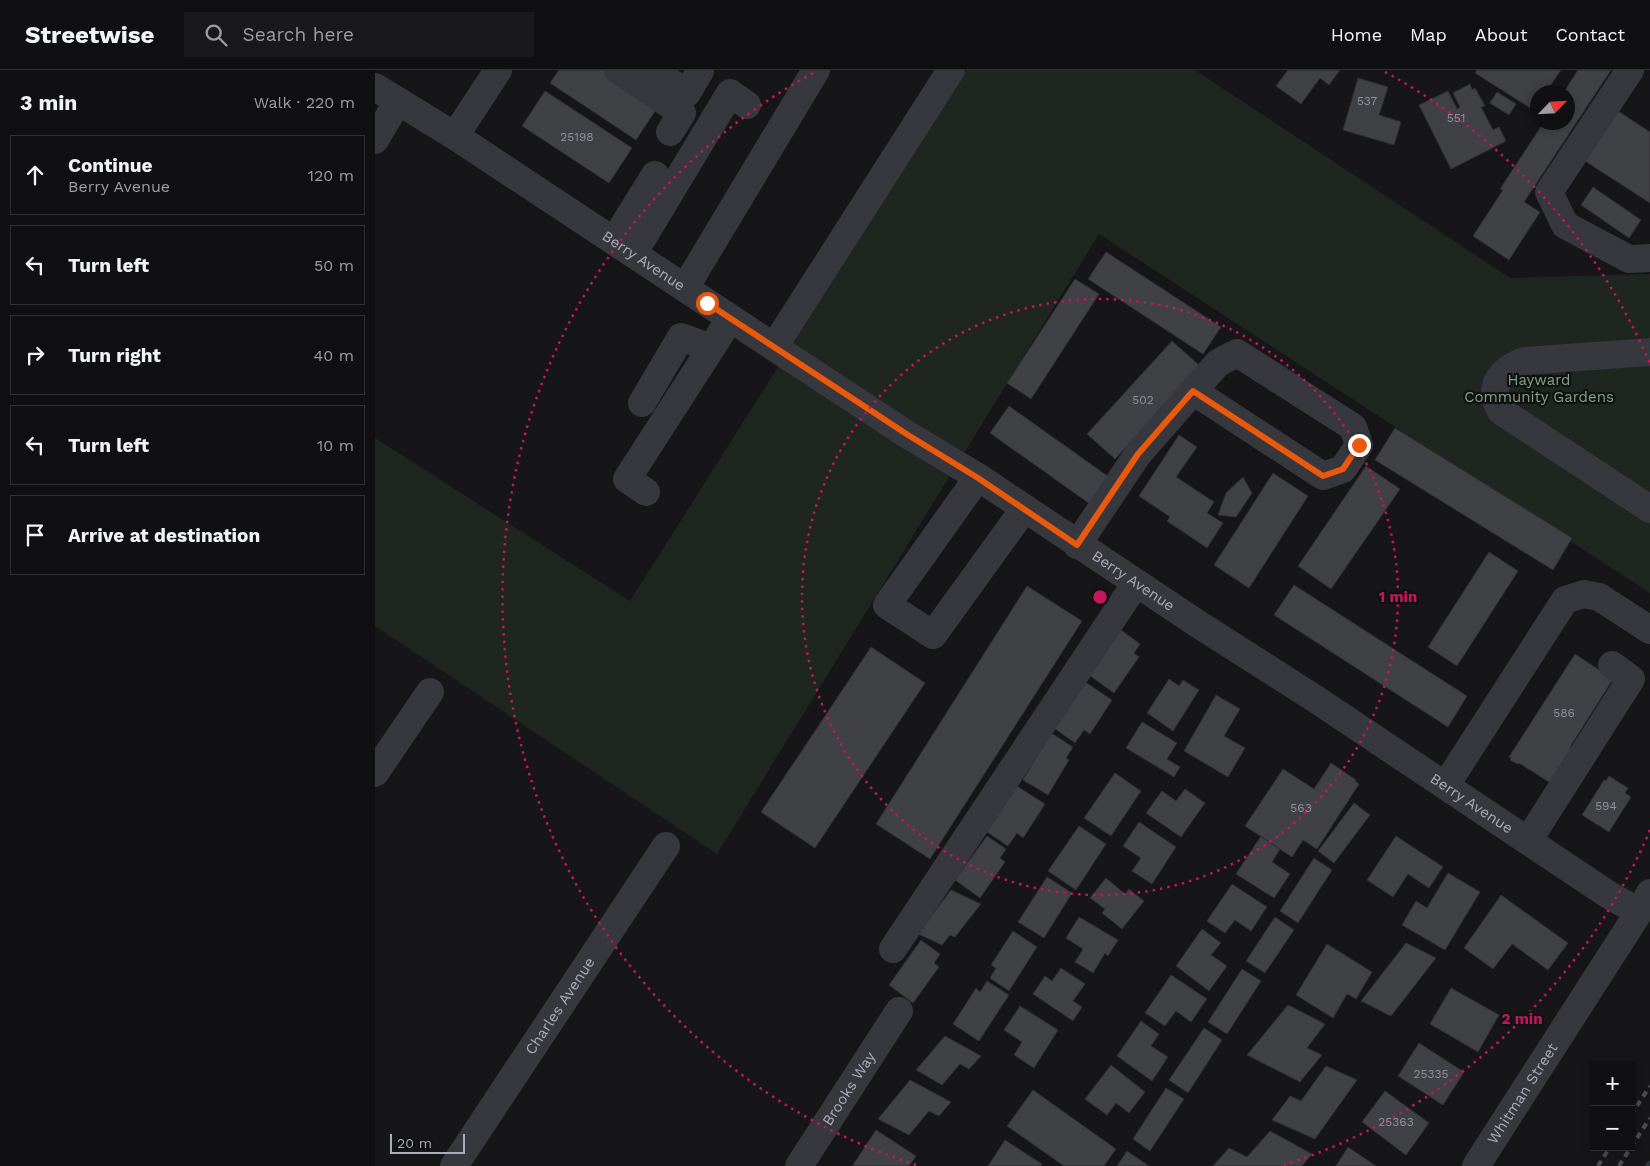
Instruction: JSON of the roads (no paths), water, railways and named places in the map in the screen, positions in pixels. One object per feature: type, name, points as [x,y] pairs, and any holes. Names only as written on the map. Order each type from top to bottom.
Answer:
[{"type":"street","points":[[455,136],[498,70]]},
{"type":"street","points":[[618,70],[682,113],[670,132]]},
{"type":"street","points":[[652,70],[687,93],[700,71]]},
{"type":"street","points":[[685,288],[816,70]]},
{"type":"street","points":[[773,347],[951,70]]},
{"type":"street","points":[[1630,70],[1549,192],[1565,225],[1629,259],[1650,258]]},
{"type":"street","name":"Berry Avenue","points":[[375,86],[455,136],[730,319],[908,435],[978,478],[1077,545],[1314,698],[1609,895],[1645,903]]},
{"type":"street","points":[[623,248],[730,93],[747,105]]},
{"type":"street","points":[[375,140],[398,101]]},
{"type":"street","points":[[623,248],[655,176]]},
{"type":"street","points":[[646,492],[627,479],[730,319]]},
{"type":"street","points":[[642,403],[681,337],[711,348]]},
{"type":"street","points":[[1650,352],[1524,361],[1508,368],[1497,380],[1495,396],[1496,403],[1501,411],[1650,510]]},
{"type":"street","points":[[1077,545],[1138,454],[1193,391],[1218,363],[1237,353],[1353,427],[1359,445],[1343,469],[1323,476],[1193,391]]},
{"type":"street","points":[[978,478],[887,605],[933,635],[1024,509]]},
{"type":"street","points":[[893,949],[1136,583]]},
{"type":"street","points":[[1446,786],[1565,600],[1584,594],[1599,597],[1650,630]]},
{"type":"street","points":[[1528,841],[1631,679],[1612,665]]},
{"type":"street","points":[[375,773],[430,692]]},
{"type":"street","name":"Charles Avenue","points":[[454,1166],[666,846]]},
{"type":"street","name":"Whitman Street","points":[[1476,1166],[1645,903]]},
{"type":"street","name":"Brooks Way","points":[[799,1166],[899,1012]]},
{"type":"railway","points":[[1635,1109],[1650,1086]]},
{"type":"railway","points":[[1635,1141],[1650,1118]]},
{"type":"railway","points":[[1598,1166],[1607,1151]]},
{"type":"railway","points":[[1619,1166],[1628,1151]]},
{"type":"park label","name":"Hayward Community Gardens","points":[[1539,388]]}]
